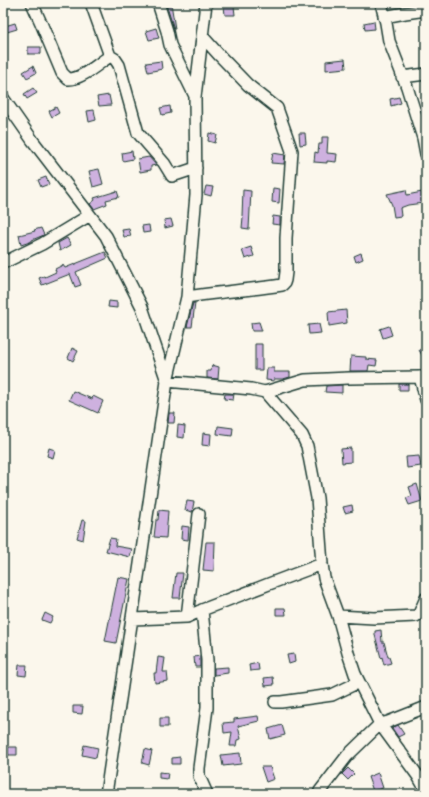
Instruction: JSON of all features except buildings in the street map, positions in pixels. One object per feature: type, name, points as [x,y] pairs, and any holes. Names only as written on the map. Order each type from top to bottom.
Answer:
[{"type":"street","points":[[32,3],[62,73],[68,79],[72,80],[84,74],[110,56]]},
{"type":"street","points":[[91,3],[110,56],[115,59],[119,65],[138,133],[164,163],[172,176],[196,168]]},
{"type":"street","points":[[158,3],[170,45],[195,97]]},
{"type":"street","points":[[106,794],[167,381],[187,297],[196,195],[195,97],[206,3]]},
{"type":"street","points":[[380,3],[389,41],[407,87],[425,142],[426,154]]},
{"type":"street","points":[[384,17],[426,10]]},
{"type":"street","points":[[187,297],[282,285],[285,280],[286,272],[286,238],[292,151],[277,108],[248,85],[202,36]]},
{"type":"street","points":[[402,77],[426,74]]},
{"type":"street","points":[[3,98],[33,141],[106,236],[142,308],[167,381]]},
{"type":"street","points":[[3,263],[42,244],[90,215]]},
{"type":"street","points":[[167,381],[251,389],[265,392],[306,380],[349,378],[423,380],[426,400]]},
{"type":"street","points":[[265,392],[302,434],[307,446],[317,498],[324,578],[338,616],[355,674],[380,724],[418,776],[426,790]]},
{"type":"street","points":[[187,618],[199,514]]},
{"type":"street","points":[[132,619],[187,618],[202,610],[322,564]]},
{"type":"street","points":[[338,616],[374,618],[416,616],[419,614],[426,598]]},
{"type":"street","points":[[202,610],[207,660],[207,708],[199,776],[207,794]]},
{"type":"street","points":[[275,702],[332,695],[359,682]]},
{"type":"street","points":[[319,794],[347,756],[380,724],[426,707]]}]
